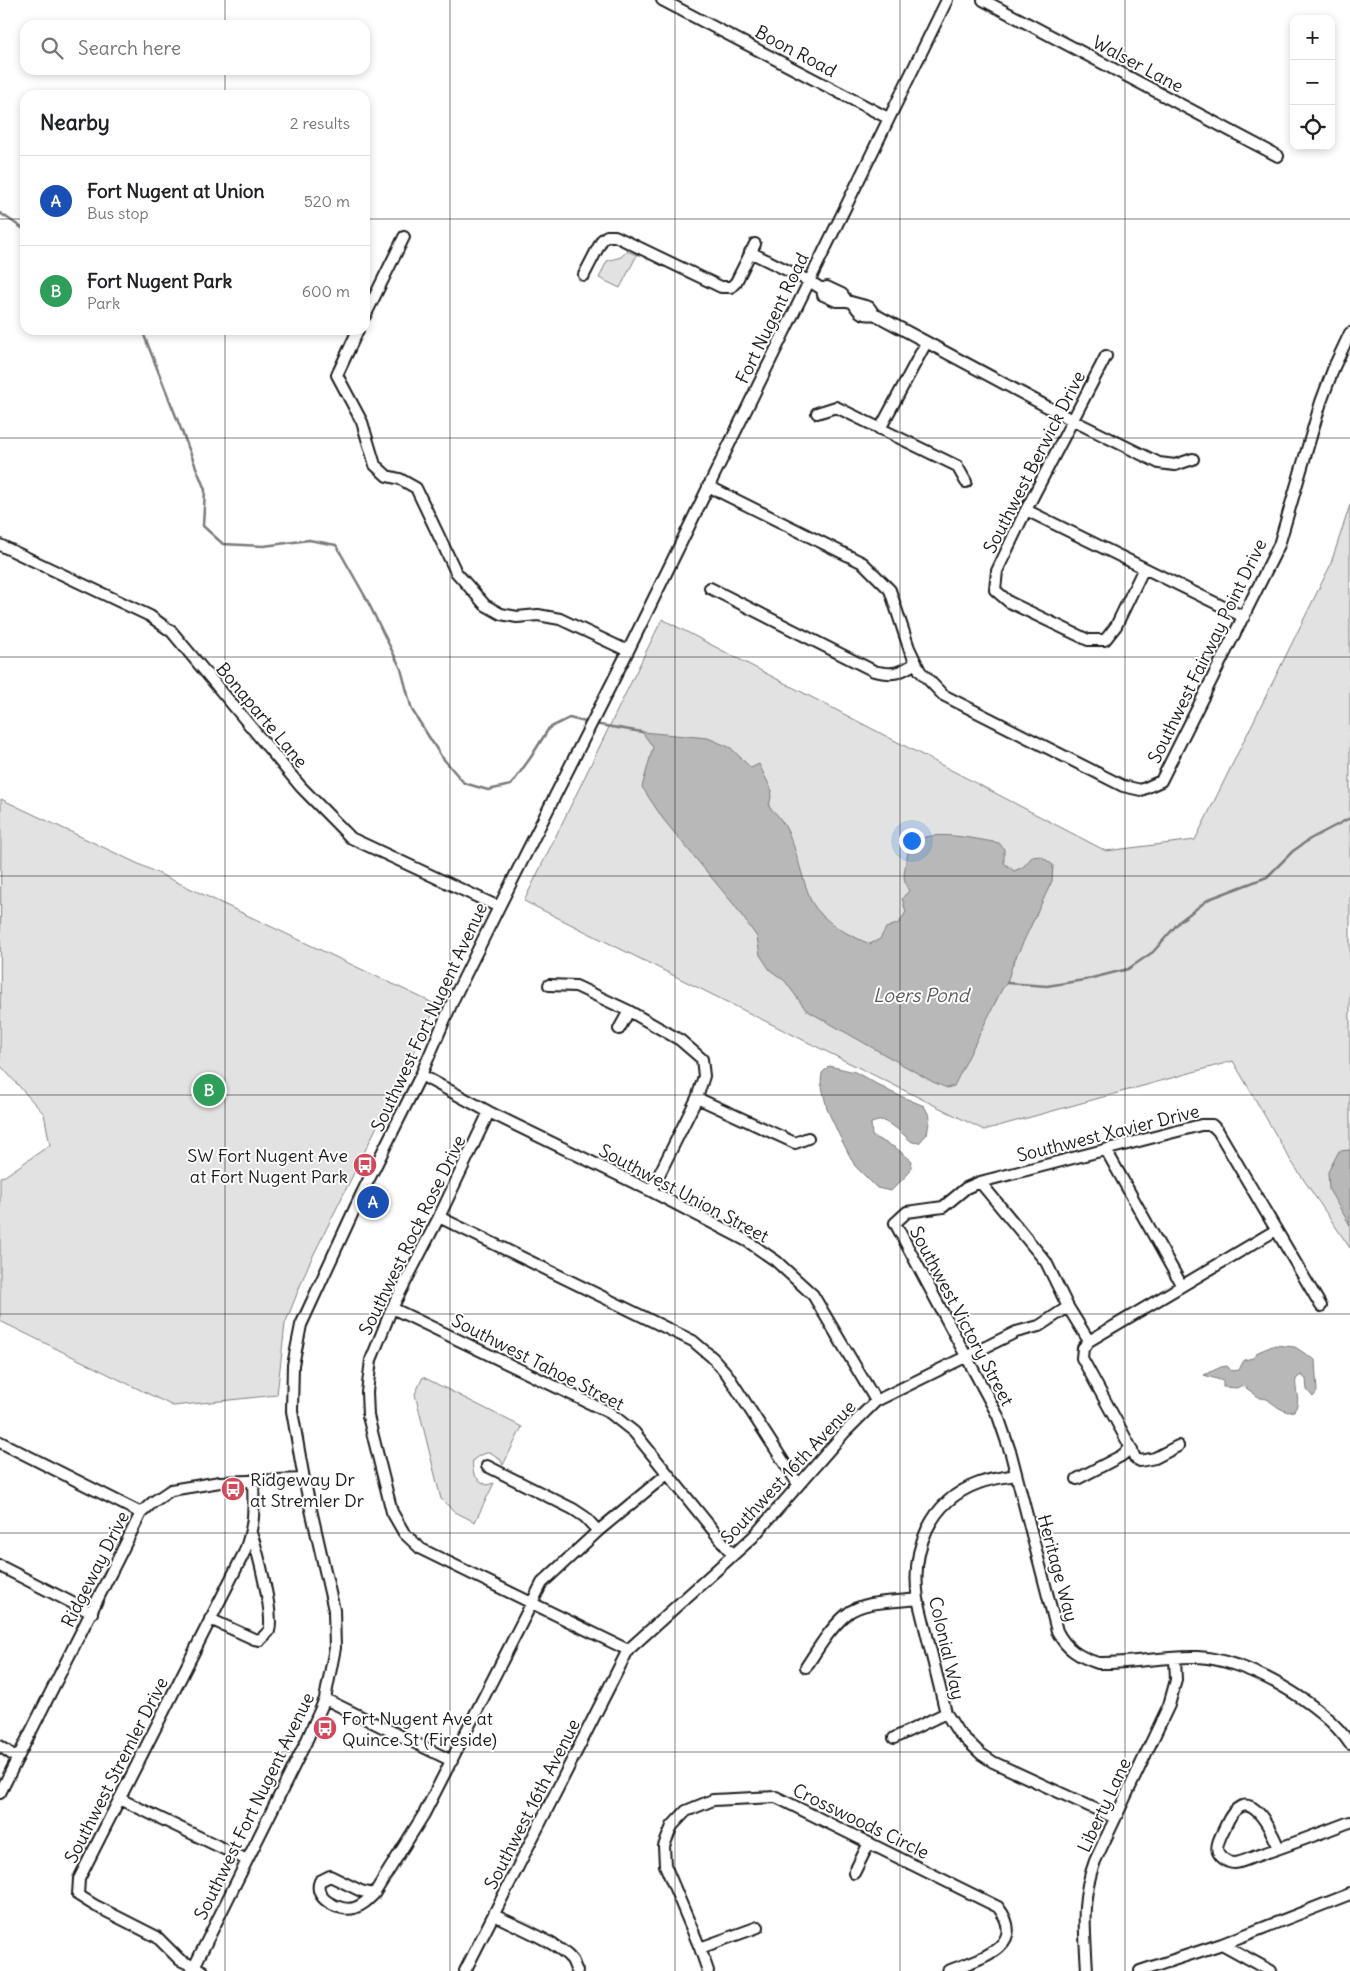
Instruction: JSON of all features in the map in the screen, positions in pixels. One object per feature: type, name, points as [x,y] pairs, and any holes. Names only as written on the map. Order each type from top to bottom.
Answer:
[{"type":"street","name":"Boon Road","points":[[662,0],[888,118]]},
{"type":"street","name":"Fort Nugent Road","points":[[628,651],[947,0]]},
{"type":"street","name":"Walser Lane","points":[[983,0],[1278,156]]},
{"type":"street","points":[[584,275],[602,240],[607,236],[617,236],[724,288],[730,287],[736,282],[753,248],[822,289],[823,295],[836,301],[850,302],[858,312],[866,316],[874,314],[1072,420],[1159,463],[1175,465],[1193,459]]},
{"type":"street","points":[[370,306],[404,237]]},
{"type":"street","name":"Southwest Fairway Point Drive","points":[[708,486],[863,563],[890,590],[909,648],[920,671],[943,695],[1123,786],[1141,790],[1161,781],[1279,545],[1321,402],[1334,367],[1350,333]]},
{"type":"street","points":[[356,335],[337,376],[362,422],[374,465],[387,476],[400,479],[416,488],[456,572],[468,588],[485,605],[501,614],[517,617],[538,616],[560,619],[628,651]]},
{"type":"street","points":[[880,429],[926,343]]},
{"type":"street","name":"Southwest Berwick Drive","points":[[1106,356],[997,570],[996,590],[1009,602],[1088,640],[1105,640],[1116,626],[1144,568]]},
{"type":"street","points":[[816,413],[836,406],[957,466],[966,482]]},
{"type":"street","points":[[1026,510],[1244,617]]},
{"type":"street","name":"Bonaparte Lane","points":[[0,545],[150,616],[172,632],[301,787],[351,838],[499,907]]},
{"type":"street","points":[[710,588],[874,671],[887,674],[898,673],[916,663]]},
{"type":"street","name":"Southwest Fort Nugent Avenue","points":[[196,1970],[325,1699],[335,1648],[334,1610],[304,1479],[292,1411],[293,1365],[300,1325],[361,1195],[421,1075],[454,998],[628,651]]},
{"type":"street","points":[[549,985],[576,986],[680,1040],[702,1059],[704,1076],[697,1098],[651,1191]]},
{"type":"street","points":[[619,1029],[628,1012]]},
{"type":"street","name":"Southwest Union Street","points":[[421,1075],[488,1112],[651,1191],[747,1241],[776,1261],[813,1295],[876,1401]]},
{"type":"street","points":[[697,1098],[795,1143],[808,1138]]},
{"type":"street","name":"Southwest Rock Rose Drive","points":[[488,1112],[440,1217],[392,1308],[371,1360],[367,1392],[368,1416],[392,1512],[404,1533],[421,1549],[628,1650]]},
{"type":"street","name":"Southwest Xavier Drive","points":[[980,1182],[1201,1125],[1212,1124],[1218,1131],[1321,1306]]},
{"type":"street","points":[[1106,1150],[1182,1286]]},
{"type":"street","points":[[980,1182],[1046,1262],[1068,1307],[1088,1341]]},
{"type":"street","name":"Southwest Victory Street","points":[[980,1182],[966,1188],[943,1207],[907,1212],[894,1223],[998,1416],[1016,1475]]},
{"type":"street","points":[[440,1217],[693,1341],[713,1358],[727,1374],[798,1484]]},
{"type":"street","points":[[1178,1446],[1155,1458],[1140,1461],[1135,1458],[1082,1358],[1083,1348],[1088,1341],[1276,1230]]},
{"type":"street","name":"Southwest 16th Avenue","points":[[465,1971],[628,1650],[753,1537],[845,1432],[876,1401],[967,1358],[1016,1332],[1039,1326],[1068,1307]]},
{"type":"street","name":"Southwest Tahoe Street","points":[[392,1308],[610,1413],[634,1432],[733,1555]]},
{"type":"street","points":[[0,1442],[140,1513]]},
{"type":"street","points":[[1077,1479],[1121,1456],[1131,1448]]},
{"type":"street","points":[[486,1466],[573,1509],[598,1531]]},
{"type":"street","points":[[374,1894],[361,1891],[330,1876],[318,1884],[320,1895],[324,1901],[347,1909],[353,1909],[362,1905],[374,1894],[424,1814],[452,1762],[542,1582],[598,1531],[667,1474]]},
{"type":"street","name":"Colonial Way","points":[[1016,1475],[978,1483],[952,1497],[936,1512],[925,1530],[918,1554],[916,1582],[918,1599],[946,1712],[958,1732],[981,1754],[993,1762],[1116,1818]]},
{"type":"street","name":"Heritage Way","points":[[1016,1475],[1057,1631],[1071,1651],[1083,1658],[1098,1663],[1196,1657],[1215,1659],[1244,1667],[1273,1681],[1300,1698],[1322,1714],[1350,1744]]},
{"type":"street","name":"Ridgeway Drive","points":[[0,1793],[92,1613],[140,1513],[171,1490],[220,1482],[304,1479]]},
{"type":"street","name":"Southwest Stremler Drive","points":[[196,1970],[180,1960],[158,1936],[94,1905],[78,1895],[79,1879],[252,1533],[254,1522],[253,1480]]},
{"type":"street","name":"Southwest Stremler Drive","points":[[210,1619],[254,1639],[260,1640],[269,1632],[270,1619],[258,1551],[252,1533]]},
{"type":"street","points":[[0,1566],[92,1613]]},
{"type":"street","points":[[806,1667],[830,1633],[848,1613],[866,1605],[918,1599]]},
{"type":"street","name":"Liberty Lane","points":[[1087,1971],[1084,1901],[1088,1880],[1095,1861],[1169,1705],[1176,1680],[1174,1658]]},
{"type":"street","points":[[325,1699],[452,1762]]},
{"type":"street","points":[[894,1738],[946,1712]]},
{"type":"street","points":[[0,1746],[17,1758]]},
{"type":"street","name":"Crosswoods Circle","points":[[708,1971],[666,1865],[664,1846],[672,1826],[686,1811],[713,1800],[776,1797],[998,1906],[1004,1914],[1008,1935],[1001,1948],[948,1971]]},
{"type":"street","points":[[120,1800],[247,1860]]},
{"type":"street","points":[[1279,1848],[1268,1824],[1262,1816],[1256,1810],[1241,1806],[1235,1808],[1230,1817],[1218,1845],[1218,1853],[1225,1860],[1234,1863],[1279,1848],[1350,1822]]},
{"type":"street","points":[[854,1873],[869,1843]]},
{"type":"street","points":[[1140,1971],[1222,1944],[1350,1894]]},
{"type":"street","points":[[494,1915],[534,1934],[561,1951],[572,1960],[577,1971]]},
{"type":"street","points":[[700,1948],[758,1927]]},
{"type":"street","points":[[1222,1944],[1271,1971]]},
{"type":"shaded area","points":[[627,251],[637,255],[620,288],[599,278],[607,261],[621,257]]},
{"type":"shaded area","points":[[1350,505],[1350,1248],[1291,1161],[1233,1061],[984,1130],[524,901],[662,619],[1106,851],[1195,840],[1330,566]]},
{"type":"shaded area","points":[[1,799],[437,1005],[308,1266],[285,1324],[277,1395],[173,1406],[0,1321],[0,1177],[5,1176],[50,1145],[44,1114],[0,1065]]},
{"type":"shaded area","points":[[423,1377],[522,1427],[503,1465],[500,1459],[490,1452],[480,1455],[473,1460],[473,1472],[477,1478],[487,1485],[494,1483],[475,1522],[455,1512],[441,1499],[415,1394]]},
{"type":"water","name":"Loers Pond","points":[[642,732],[708,738],[731,748],[751,768],[759,764],[772,791],[769,807],[783,823],[793,844],[811,901],[816,909],[830,922],[853,937],[870,944],[880,939],[886,928],[899,923],[906,912],[902,898],[909,891],[904,877],[906,862],[911,845],[920,839],[941,835],[999,843],[1004,849],[1004,863],[1014,871],[1023,867],[1032,857],[1041,856],[1053,865],[1052,881],[1012,966],[1007,983],[1002,989],[954,1086],[947,1088],[933,1082],[806,1010],[785,981],[770,970],[760,955],[757,937],[735,906],[663,819],[642,787],[653,747]]},
{"type":"water","points":[[829,1066],[855,1072],[891,1092],[924,1106],[930,1117],[927,1134],[919,1143],[912,1142],[896,1128],[882,1120],[871,1123],[872,1136],[896,1148],[912,1161],[910,1172],[891,1191],[877,1188],[855,1166],[839,1135],[827,1109],[821,1082],[822,1073]]},
{"type":"water","points":[[1350,1150],[1350,1225],[1329,1190],[1328,1172],[1339,1151]]},
{"type":"water","points":[[1275,1345],[1295,1347],[1315,1360],[1317,1392],[1313,1397],[1307,1390],[1306,1379],[1301,1375],[1296,1379],[1298,1399],[1294,1411],[1288,1412],[1279,1408],[1267,1399],[1260,1398],[1242,1385],[1237,1388],[1223,1387],[1223,1381],[1204,1375],[1227,1366],[1232,1371],[1239,1370],[1244,1360],[1253,1358],[1258,1352]]},
{"type":"waterway","points":[[0,213],[20,227]]},
{"type":"waterway","points":[[144,335],[205,490],[203,526],[223,544],[264,546],[309,540],[336,545],[366,598],[401,669],[412,710],[441,756],[464,783],[488,790],[511,785],[549,728],[569,718],[589,723]]},
{"type":"waterway","points":[[594,724],[642,732]]},
{"type":"waterway","points":[[1007,983],[1047,986],[1084,980],[1128,969],[1153,952],[1180,921],[1209,899],[1267,877],[1293,851],[1310,839],[1350,818]]},
{"type":"place","name":"Fort Nugent Park","points":[[209,1090]]},
{"type":"place","name":"SW Fort Nugent Ave at Fort Nugent Park","points":[[365,1165]]},
{"type":"place","name":"Fort Nugent at Union","points":[[373,1202]]},
{"type":"place","name":"Ridgeway Dr at Stremler Dr","points":[[233,1489]]},
{"type":"place","name":"Fort Nugent Ave at Quince St (Fireside)","points":[[325,1728]]}]
